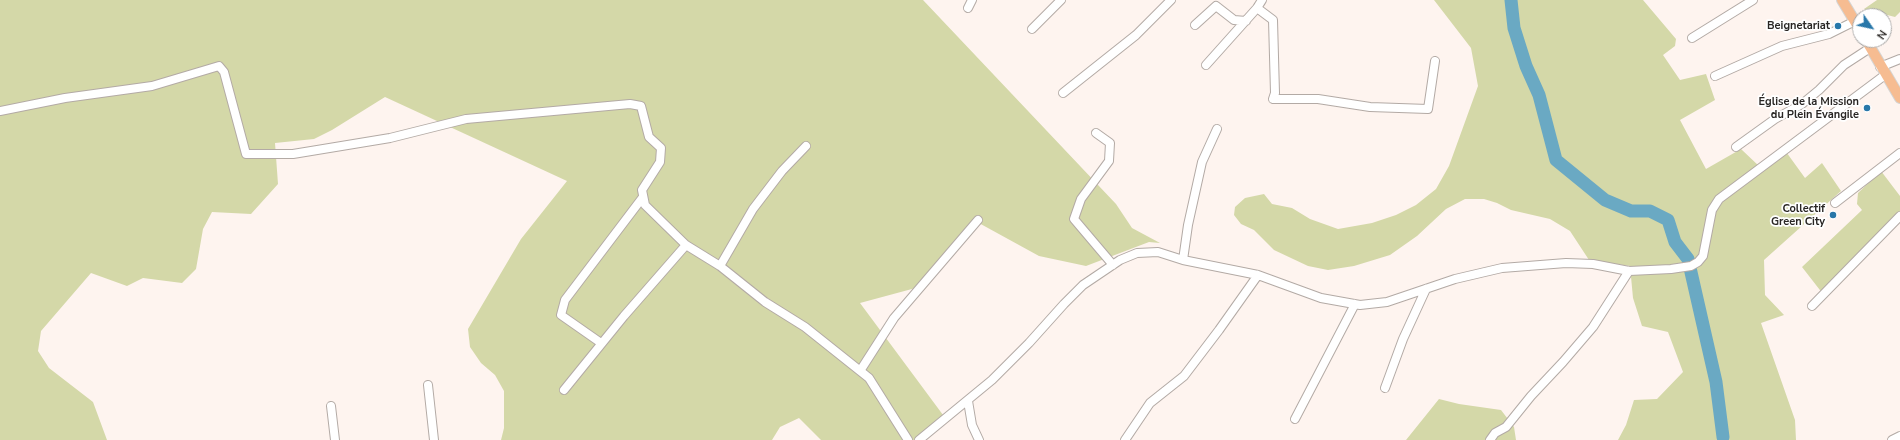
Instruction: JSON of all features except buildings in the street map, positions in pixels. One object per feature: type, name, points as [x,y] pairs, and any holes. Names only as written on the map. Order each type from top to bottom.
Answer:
[{"type":"main road","points":[[1842,0],[1852,18]]},
{"type":"main road","points":[[1870,48],[1900,98]]},
{"type":"street","points":[[968,8],[972,0]]},
{"type":"street","points":[[1032,29],[1061,0]]},
{"type":"street","points":[[1063,93],[1136,35],[1171,0]]},
{"type":"street","points":[[1206,65],[1246,21],[1262,0]]},
{"type":"street","points":[[1692,38],[1753,0]]},
{"type":"street","points":[[1195,26],[1216,6],[1234,20],[1246,21]]},
{"type":"street","points":[[1257,8],[1273,20],[1275,93],[1273,99],[1318,99],[1370,107],[1428,110],[1435,61]]},
{"type":"street","points":[[1715,76],[1782,46],[1829,34],[1852,22]]},
{"type":"street","points":[[1736,147],[1775,119],[1802,104],[1863,48]]},
{"type":"street","points":[[919,440],[992,380],[1083,285],[1104,269],[1137,253],[1158,252],[1183,260],[1258,275],[1321,298],[1355,304],[1375,304],[1387,302],[1455,279],[1485,271],[1538,264],[1593,264],[1628,271],[1671,269],[1691,266],[1698,262],[1703,256],[1712,210],[1719,199],[1900,59]]},
{"type":"street","points":[[0,111],[65,98],[152,86],[219,66],[224,72],[246,154],[293,154],[390,138],[466,119],[630,104],[641,106],[649,137],[661,148],[660,162],[642,190],[645,205],[686,245],[720,266],[765,302],[805,327],[869,378],[908,440]]},
{"type":"street","points":[[1183,260],[1188,225],[1202,162],[1217,129]]},
{"type":"street","points":[[1096,133],[1110,142],[1109,161],[1081,199],[1074,219],[1113,265]]},
{"type":"street","points":[[720,266],[753,209],[782,171],[806,146]]},
{"type":"street","points":[[1835,203],[1900,154]]},
{"type":"street","points":[[602,344],[561,315],[565,300],[643,197]]},
{"type":"street","points":[[1812,306],[1900,216]]},
{"type":"street","points":[[860,371],[894,318],[978,220]]},
{"type":"street","points":[[564,390],[686,245]]},
{"type":"street","points":[[1490,440],[1495,433],[1506,427],[1530,396],[1564,362],[1593,327],[1628,271]]},
{"type":"street","points":[[1125,440],[1150,403],[1184,376],[1258,275]]},
{"type":"street","points":[[1385,388],[1403,339],[1426,289]]},
{"type":"street","points":[[1294,419],[1355,304]]},
{"type":"street","points":[[428,385],[434,440]]},
{"type":"street","points":[[968,401],[972,425],[979,440]]},
{"type":"street","points":[[331,406],[335,440]]},
{"type":"street","points":[[1892,440],[1900,436]]},
{"type":"green space","points":[[0,0],[923,0],[1116,204],[1132,228],[1160,243],[1149,242],[1086,266],[1039,256],[977,222],[923,286],[860,303],[946,419],[919,440],[821,440],[799,418],[780,427],[772,440],[501,440],[504,428],[504,391],[495,375],[481,363],[470,347],[468,329],[521,239],[567,181],[385,97],[332,130],[314,139],[275,143],[278,184],[251,214],[212,212],[203,229],[196,269],[182,283],[143,278],[127,286],[91,273],[41,331],[38,351],[49,368],[93,402],[107,440],[0,440]]},
{"type":"green space","points":[[1434,0],[1643,0],[1676,39],[1675,46],[1663,55],[1680,80],[1706,74],[1715,100],[1680,120],[1706,169],[1741,149],[1760,167],[1784,149],[1805,178],[1822,163],[1841,191],[1764,260],[1765,295],[1784,315],[1761,323],[1795,420],[1796,440],[1618,440],[1626,425],[1634,400],[1657,399],[1683,372],[1668,332],[1642,326],[1633,298],[1630,266],[1589,260],[1570,231],[1550,219],[1511,210],[1497,203],[1484,199],[1465,199],[1446,209],[1417,236],[1390,255],[1354,266],[1328,270],[1308,266],[1274,250],[1254,230],[1241,224],[1234,215],[1235,207],[1245,198],[1264,194],[1272,204],[1292,208],[1310,219],[1338,229],[1372,223],[1396,215],[1416,205],[1436,189],[1449,166],[1478,86],[1471,48]]},
{"type":"green space","points":[[1877,0],[1900,0],[1900,12],[1895,17],[1892,16],[1892,8],[1865,8]]},
{"type":"green space","points":[[1881,171],[1900,196],[1900,217],[1823,294],[1802,267],[1862,210],[1857,204],[1858,193]]},
{"type":"green space","points":[[1439,399],[1459,404],[1501,410],[1514,427],[1516,440],[1406,440]]},
{"type":"waterway","points":[[1511,0],[1514,28],[1526,66],[1539,95],[1556,160],[1605,200],[1631,211],[1650,211],[1668,220],[1675,242],[1688,259],[1716,382],[1723,437]]},
{"type":"place","name":"Beignetariat","points":[[1838,26]]},
{"type":"place","name":"Église de la Mission du Plein Évangile","points":[[1867,108]]},
{"type":"place","name":"Collectif Green City","points":[[1833,215]]}]
